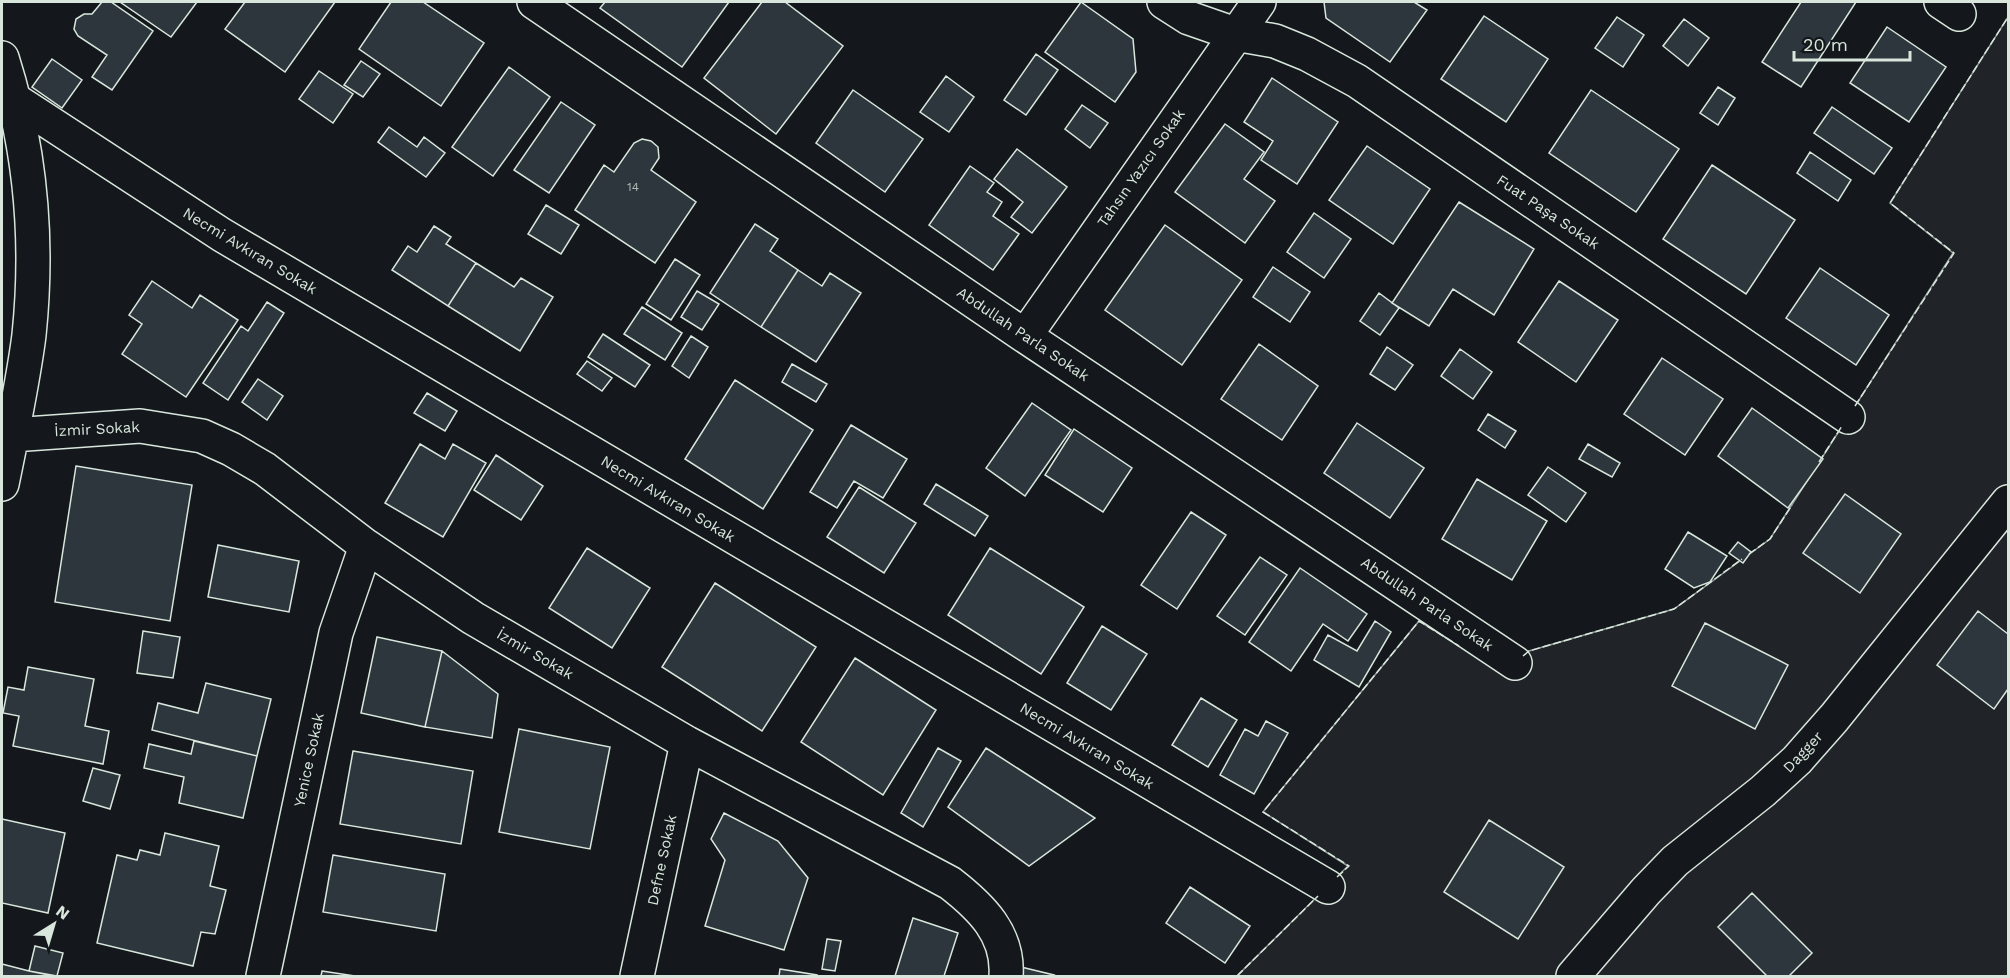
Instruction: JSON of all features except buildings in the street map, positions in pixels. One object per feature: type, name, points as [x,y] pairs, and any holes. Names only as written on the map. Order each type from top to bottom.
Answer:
[{"type":"street","name":"Abdullah Parla Sokak","points":[[534,2],[1025,336],[1515,663]]},
{"type":"street","name":"Fuat Paşa Sokak","points":[[1164,2],[1189,18],[1235,34],[1275,41],[1307,54],[1357,81],[1848,417]]},
{"type":"street","name":"Tahsın Yazıcı Sokak","points":[[1025,336],[1259,2]]},
{"type":"street","points":[[2,58],[15,100],[25,148],[30,189],[33,269],[29,336],[2,484]]},
{"type":"street","name":"Necmi Avkıran Sokak","points":[[15,100],[232,242],[1328,887]]},
{"type":"street","name":"İzmir Sokak","points":[[12,435],[140,426],[202,436],[231,449],[265,470],[366,546],[473,618],[687,742],[950,883],[969,897],[999,936],[1007,959],[1006,976]]},
{"type":"street","name":"Dagger","points":[[1573,976],[1675,861],[1763,791],[1797,760],[1834,718],[2008,502]]},
{"type":"street","name":"Yenice Sokak","points":[[263,976],[336,633],[366,546]]},
{"type":"street","name":"Defne Sokak","points":[[637,976],[687,742]]},
{"type":"shaded area","points":[[2008,17],[2008,976],[1237,976],[1348,866],[1263,812],[1419,621],[1504,673],[1529,651],[1674,609],[1770,539],[1953,253],[1890,203]]},
{"type":"fence","points":[[1855,406],[1954,253],[1890,203],[2008,17]]},
{"type":"fence","points":[[1819,462],[1842,426]]},
{"type":"fence","points":[[1749,554],[1770,539],[1792,505]]},
{"type":"fence","points":[[1523,656],[1529,651],[1674,609],[1742,559]]},
{"type":"fence","points":[[1337,877],[1349,866],[1263,812],[1419,621],[1459,646]]},
{"type":"fence","points":[[1237,976],[1318,896]]}]
